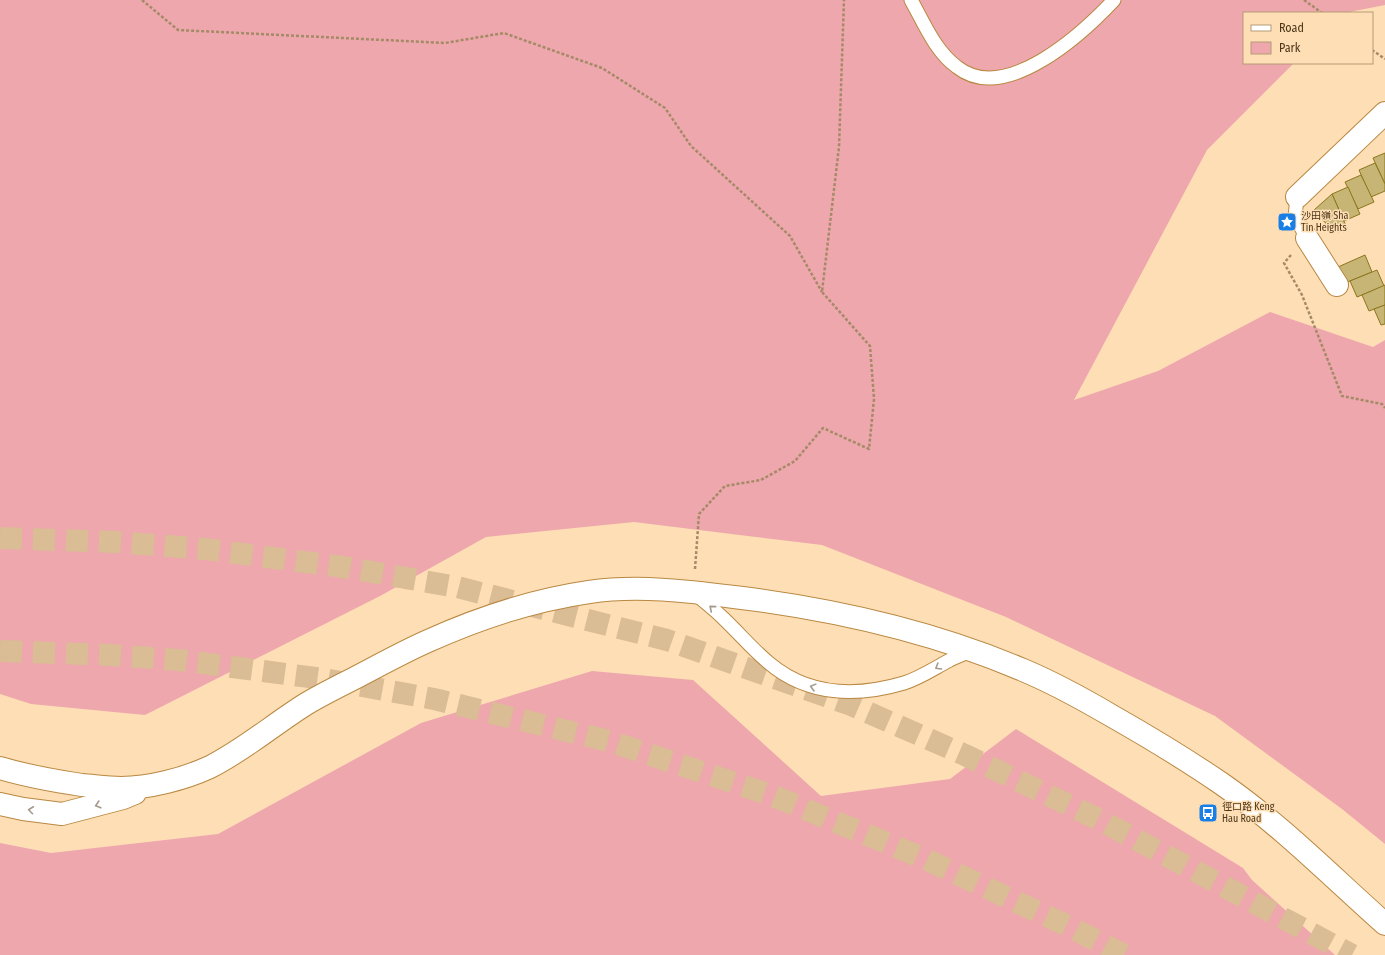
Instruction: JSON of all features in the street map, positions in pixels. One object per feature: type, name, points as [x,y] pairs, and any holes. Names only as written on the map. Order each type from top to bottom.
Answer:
[{"type":"main road","points":[[1297,197],[1385,113]]},
{"type":"main road","points":[[1307,238],[1337,285]]},
{"type":"main road","points":[[0,804],[23,809],[62,814],[123,798],[161,783],[206,769],[228,757],[308,702],[392,658],[464,626],[528,605],[590,591],[620,589],[693,592],[810,607],[854,616],[973,650],[1060,687],[1138,730],[1224,786],[1258,811],[1385,924]]},
{"type":"main road","points":[[0,768],[60,782],[97,787],[122,788],[161,783]]},
{"type":"lane","points":[[911,0],[935,42],[949,60],[958,68],[967,73],[978,77],[992,78],[1011,75],[1025,70],[1039,62],[1084,28],[1114,0]]},
{"type":"lane","points":[[1297,197],[1296,217],[1307,238]]},
{"type":"lane","points":[[693,592],[723,618],[769,664],[795,680],[819,689],[848,692],[871,690],[898,684],[924,675],[948,661],[973,650]]},
{"type":"path","points":[[142,0],[178,30],[445,43],[504,33],[602,68],[665,108],[691,146],[790,236],[822,292],[870,346],[874,399],[869,449],[823,428],[795,461],[761,480],[725,486],[699,514],[693,592]]},
{"type":"path","points":[[822,292],[839,147],[844,0]]},
{"type":"path","points":[[1304,0],[1321,12]]},
{"type":"path","points":[[1373,51],[1385,59]]},
{"type":"path","points":[[1307,238],[1284,263],[1302,295],[1342,396],[1382,404],[1385,408]]},
{"type":"green space","points":[[0,0],[1385,0],[1385,5],[1349,12],[1243,12],[1243,64],[1293,64],[1207,150],[1074,400],[1158,371],[1270,312],[1373,347],[1385,340],[1385,844],[1342,809],[1215,716],[1006,617],[822,545],[634,522],[486,537],[380,596],[145,715],[31,704],[0,694]]},
{"type":"green space","points":[[592,671],[693,680],[821,796],[950,779],[1016,729],[1243,868],[1252,880],[1335,955],[0,955],[0,843],[51,853],[218,834],[421,723]]},
{"type":"building","points":[[1385,153],[1385,184],[1373,158]]},
{"type":"building","points":[[1375,163],[1385,184],[1385,191],[1371,197],[1359,170]]},
{"type":"building","points":[[1361,175],[1374,202],[1358,209],[1345,182]]},
{"type":"building","points":[[1348,187],[1360,214],[1344,221],[1332,194]]},
{"type":"building","points":[[1332,194],[1347,228],[1338,232],[1335,225],[1330,228],[1314,210]]},
{"type":"building","points":[[1365,255],[1372,272],[1345,283],[1338,267]]},
{"type":"building","points":[[1377,270],[1384,286],[1357,297],[1350,281]]},
{"type":"building","points":[[1385,285],[1385,305],[1369,311],[1362,295]]},
{"type":"building","points":[[1385,305],[1385,324],[1381,325],[1374,309]]},
{"type":"tunnel","points":[[0,538],[116,542],[205,549],[343,567],[457,587],[667,640],[851,705],[965,755],[1098,819],[1352,955]]},
{"type":"tunnel","points":[[0,651],[111,655],[179,660],[324,679],[434,699],[609,741],[771,795],[923,858],[1068,926],[1124,955]]},
{"type":"place","name":"沙田嶺 Sha Tin Heights","points":[[1287,222]]},
{"type":"place","name":"徑口路 Keng Hau Road","points":[[1208,813]]}]
